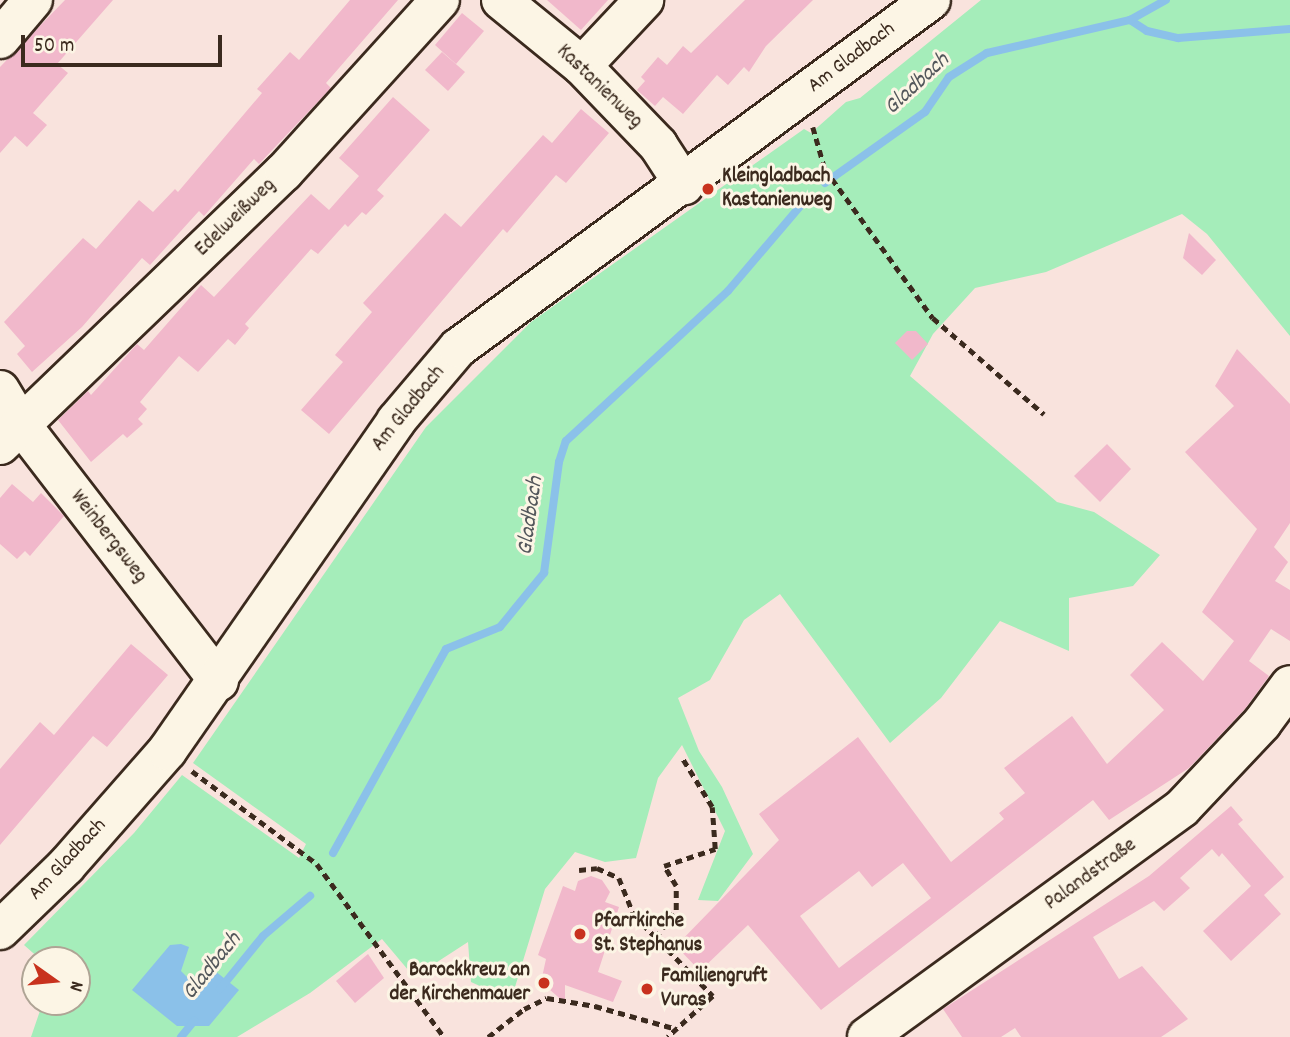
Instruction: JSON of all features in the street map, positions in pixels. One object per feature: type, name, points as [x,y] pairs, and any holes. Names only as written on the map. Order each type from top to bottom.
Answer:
[{"type":"street","points":[[0,39],[33,0]]},
{"type":"street","name":"Edelweißweg","points":[[10,434],[284,172],[440,0]]},
{"type":"street","name":"Kastanienweg","points":[[501,0],[582,66],[658,145],[684,185]]},
{"type":"street","points":[[582,66],[644,0]]},
{"type":"street","name":"Am Gladbach","points":[[0,930],[66,866],[167,751],[219,681],[396,421],[458,348],[544,281],[684,185],[931,0]]},
{"type":"street","name":"Weinbergsweg","points":[[0,390],[10,434],[219,681]]},
{"type":"street","name":"Palandstraße","points":[[867,1037],[1182,808],[1262,723],[1290,685]]},
{"type":"path","points":[[800,97],[825,169],[933,318],[1044,414]]},
{"type":"path","points":[[167,751],[317,864],[443,1037]]},
{"type":"path","points":[[655,938],[676,910],[676,886],[664,866],[715,849],[712,807],[682,758]]},
{"type":"path","points":[[579,870],[597,868],[619,878],[634,915],[713,996],[668,1037]]},
{"type":"path","points":[[488,1037],[524,1009],[547,998],[564,998],[678,1029]]},
{"type":"green space","points":[[981,0],[1290,0],[1290,336],[1207,234],[1182,214],[1046,272],[975,288],[933,334],[910,376],[1057,502],[1094,512],[1160,555],[1133,586],[1069,598],[1069,651],[1000,621],[941,698],[890,743],[780,594],[744,620],[710,680],[678,698],[699,751],[722,787],[753,854],[718,901],[698,900],[725,831],[682,745],[658,778],[636,858],[605,862],[575,852],[545,889],[511,1000],[471,982],[468,942],[414,977],[382,939],[310,993],[237,1037],[31,1037],[38,1016],[91,1016],[91,946],[24,945],[134,833],[182,775],[299,858],[306,844],[193,763],[426,427],[531,322],[804,129],[811,133],[846,102],[860,98]]},
{"type":"water","points":[[181,944],[189,947],[181,971],[189,979],[210,967],[239,990],[209,1026],[177,1026],[132,990],[170,945]]},
{"type":"building","points":[[65,0],[113,0],[57,64],[68,73],[33,113],[47,125],[27,147],[15,136],[0,153],[0,67]]},
{"type":"building","points":[[350,0],[398,0],[326,83],[331,88],[259,164],[254,159],[204,216],[199,211],[150,265],[142,258],[82,327],[32,372],[17,354],[25,346],[4,322],[83,238],[96,249],[139,200],[153,212],[175,189],[178,192],[262,93],[257,89],[290,52],[299,60]]},
{"type":"building","points":[[547,0],[608,0],[581,30]]},
{"type":"building","points":[[745,0],[813,0],[766,46],[749,72],[744,67],[728,85],[717,75],[683,114],[663,97],[655,106],[637,90],[645,81],[641,77],[658,57],[667,65],[683,46],[691,53]]},
{"type":"building","points":[[462,13],[484,31],[456,64],[435,45]]},
{"type":"building","points":[[442,52],[465,72],[448,91],[425,70]]},
{"type":"building","points":[[393,97],[430,130],[377,190],[384,196],[366,215],[362,212],[348,227],[345,224],[318,254],[311,249],[245,324],[249,328],[235,345],[228,339],[198,372],[179,356],[140,402],[147,409],[138,419],[143,424],[127,438],[123,434],[91,462],[58,420],[88,391],[91,395],[137,344],[144,350],[201,285],[214,297],[311,194],[329,210],[359,176],[339,158]]},
{"type":"building","points":[[581,109],[609,133],[566,183],[556,175],[507,233],[503,229],[329,434],[301,410],[343,362],[335,355],[372,312],[363,303],[445,213],[461,227],[543,135],[552,143]]},
{"type":"building","points":[[1189,233],[1216,260],[1202,275],[1183,258]]},
{"type":"building","points":[[907,331],[916,331],[928,344],[912,360],[895,343]]},
{"type":"building","points":[[1237,349],[1290,404],[1290,523],[1274,547],[1288,562],[1275,581],[1290,590],[1290,641],[1271,629],[1249,661],[1269,676],[1245,709],[1189,768],[1109,820],[1093,800],[821,1010],[748,925],[700,971],[676,946],[779,840],[759,814],[858,737],[951,862],[1004,819],[999,813],[1025,793],[1004,768],[1072,716],[1107,764],[1164,710],[1130,675],[1162,642],[1203,681],[1234,641],[1202,612],[1257,529],[1185,452],[1234,406],[1215,386]],"holes":[[[903,863],[931,898],[839,968],[800,916],[859,871],[872,887]]]},
{"type":"building","points":[[1107,444],[1131,469],[1100,502],[1074,476]]},
{"type":"building","points":[[12,484],[33,502],[41,493],[64,516],[30,556],[25,551],[17,559],[0,544],[0,498]]},
{"type":"building","points":[[131,644],[168,675],[107,747],[93,736],[0,845],[0,769],[40,722],[54,735]]},
{"type":"building","points":[[1231,806],[1243,820],[1238,824],[1284,877],[1264,895],[1281,914],[1231,961],[1203,931],[1251,886],[1222,853],[1219,857],[1212,849],[1180,878],[1190,888],[1164,911],[1154,901],[1093,937],[1119,979],[1142,966],[1188,1019],[1161,1037],[1021,1037],[1015,1028],[1001,1037],[962,1037],[943,1009],[1149,876]]},
{"type":"building","name":"Pfarrkirche St. Stephanus","points":[[591,876],[602,880],[610,892],[605,902],[619,907],[598,972],[622,981],[613,1002],[565,985],[565,1003],[541,982],[546,959],[538,955],[563,886],[575,891],[578,881]]},
{"type":"building","points":[[368,954],[384,978],[355,1003],[336,981]]},
{"type":"waterway","name":"Gladbach","points":[[825,183],[925,112],[949,77],[987,53],[1130,20],[1166,0]]},
{"type":"waterway","points":[[1130,20],[1147,31],[1178,38],[1290,29]]},
{"type":"waterway","name":"Gladbach","points":[[333,853],[446,649],[500,627],[544,573],[559,462],[566,441],[728,291],[803,203]]},
{"type":"waterway","name":"Gladbach","points":[[220,989],[263,936],[310,896]]},
{"type":"waterway","name":"Gladbach","points":[[181,1037],[194,1021]]},
{"type":"place","name":"Kleingladbach Kastanienweg","points":[[708,189]]},
{"type":"place","name":"Pfarrkirche St. Stephanus","points":[[580,934]]},
{"type":"place","name":"Barockkreuz an der Kirchenmauer","points":[[544,983]]},
{"type":"place","name":"Familiengruft Vuras","points":[[647,989]]}]
